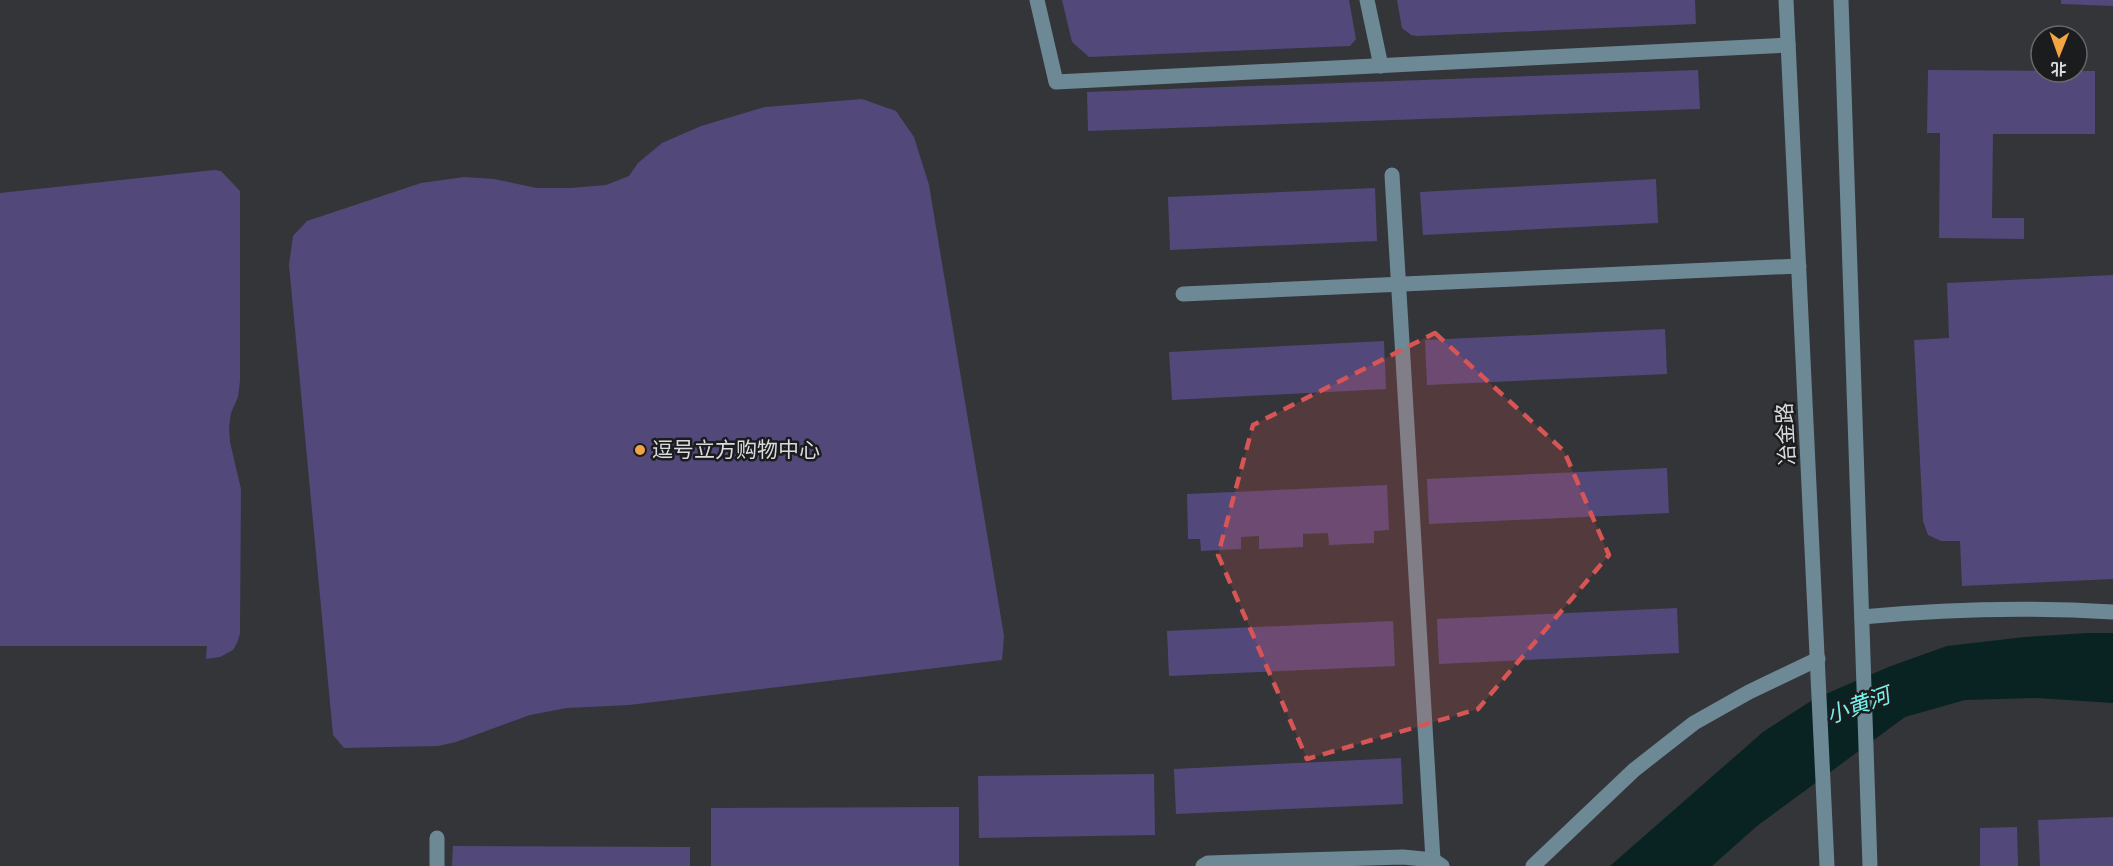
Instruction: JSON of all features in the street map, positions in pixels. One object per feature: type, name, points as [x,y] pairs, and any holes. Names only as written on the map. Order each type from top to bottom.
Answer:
[{"type":"street","points":[[1037,0],[1056,82],[1788,45]]},
{"type":"street","points":[[1367,0],[1382,66]]},
{"type":"street","name":"冶金路","points":[[1786,0],[1827,866]]},
{"type":"street","points":[[1841,0],[1869,866]]},
{"type":"street","points":[[1203,866],[1208,863],[1403,857],[1437,863],[1392,175]]},
{"type":"street","points":[[1183,294],[1799,266]]},
{"type":"street","points":[[1862,617],[1990,610],[2113,612]]},
{"type":"street","points":[[1533,866],[1634,770],[1694,723],[1749,692],[1818,659]]},
{"type":"street","points":[[437,838],[437,866]]},
{"type":"highlighted area","points":[[1435,333],[1564,451],[1609,555],[1478,709],[1307,759],[1218,555],[1253,425]]},
{"type":"water","name":"小黄河","points":[[2113,633],[2113,703],[2037,698],[1965,700],[1905,717],[1757,826],[1712,866],[1610,866],[1763,732],[1814,699],[1891,666],[1947,646],[2025,637]]},
{"type":"building","points":[[1062,0],[1349,0],[1356,39],[1350,46],[1089,57],[1072,42]]},
{"type":"building","points":[[1397,0],[1695,0],[1696,24],[1417,36],[1411,35],[1402,28]]},
{"type":"building","points":[[2061,0],[2113,0],[2113,6],[2061,4]]},
{"type":"building","points":[[1698,70],[1700,109],[1088,131],[1087,92]]},
{"type":"building","points":[[1928,70],[2029,71],[2029,84],[2089,84],[2089,71],[2095,71],[2095,134],[1993,134],[1992,218],[2024,218],[2024,239],[1939,238],[1940,133],[1927,133]]},
{"type":"building","name":"逗号立方购物中心","points":[[862,99],[896,111],[914,137],[929,185],[1004,636],[1002,660],[629,705],[567,708],[530,715],[456,742],[438,746],[344,748],[333,735],[289,265],[293,236],[307,221],[421,183],[464,177],[494,179],[537,188],[606,185],[629,176],[638,163],[662,143],[701,126],[765,107]]},
{"type":"building","points":[[221,171],[240,191],[240,381],[229,427],[230,442],[241,489],[240,634],[237,643],[233,650],[220,657],[206,659],[207,646],[0,646],[0,193]]},
{"type":"building","points":[[1656,179],[1658,223],[1423,235],[1420,192]]},
{"type":"building","points":[[1375,188],[1377,241],[1170,250],[1168,197]]},
{"type":"building","points":[[2113,275],[2113,579],[1962,586],[1960,541],[1941,541],[1928,535],[1923,521],[1914,340],[1949,338],[1947,283]]},
{"type":"building","points":[[1665,329],[1667,374],[1427,385],[1425,340]]},
{"type":"building","points":[[1384,341],[1386,389],[1172,400],[1169,352]]},
{"type":"building","points":[[1667,468],[1669,513],[1429,524],[1427,479]]},
{"type":"building","points":[[1387,485],[1389,530],[1374,531],[1374,543],[1329,545],[1328,533],[1303,534],[1303,547],[1259,549],[1259,536],[1241,537],[1241,549],[1201,551],[1200,539],[1188,539],[1187,494]]},
{"type":"building","points":[[1677,608],[1679,653],[1439,664],[1437,619]]},
{"type":"building","points":[[1393,621],[1395,666],[1169,676],[1167,631]]},
{"type":"building","points":[[1401,758],[1403,804],[1176,814],[1174,769]]},
{"type":"building","points":[[1154,774],[1155,835],[979,838],[978,776]]},
{"type":"building","points":[[959,807],[959,866],[711,866],[711,808]]},
{"type":"building","points":[[2113,817],[2113,866],[2040,866],[2038,820]]},
{"type":"building","points":[[2017,827],[2018,866],[1980,866],[1980,828]]},
{"type":"building","points":[[453,846],[690,847],[690,866],[452,866]]},
{"type":"place","name":"逗号立方购物中心","points":[[640,450]]}]
